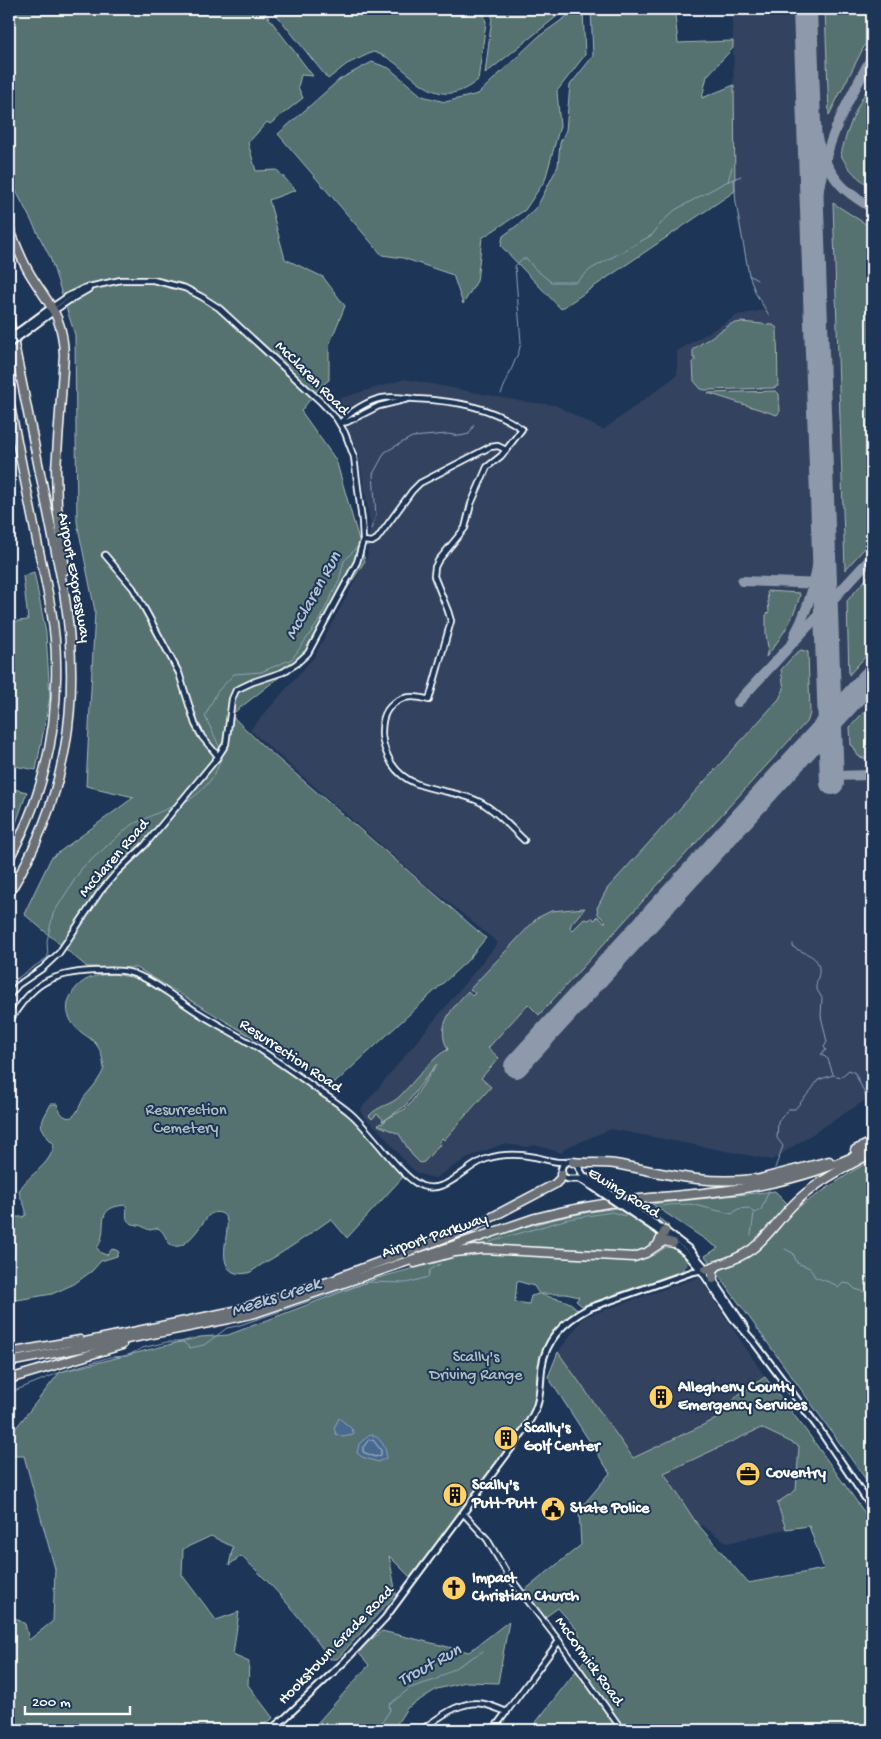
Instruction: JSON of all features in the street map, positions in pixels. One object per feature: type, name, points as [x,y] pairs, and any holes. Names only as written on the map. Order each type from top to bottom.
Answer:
[{"type":"highway","points":[[9,227],[30,273],[61,325],[64,338],[56,469],[60,534],[74,636],[72,702]]},
{"type":"highway","name":"Airport Expressway","points":[[9,319],[66,600],[72,652],[72,702],[65,750],[53,799],[33,850],[9,893]]},
{"type":"highway","name":"Airport Expressway","points":[[9,401],[48,591],[55,635],[56,662],[52,730],[44,771],[29,818],[9,859]]},
{"type":"highway","points":[[9,419],[48,591]]},
{"type":"highway","name":"Airport Parkway","points":[[9,1355],[220,1315],[298,1292],[498,1224],[560,1207],[596,1200],[733,1185],[830,1161],[872,1142]]},
{"type":"highway","name":"Airport Parkway","points":[[9,1362],[229,1319],[280,1305],[536,1218],[599,1204],[724,1191],[762,1185],[818,1170],[872,1148]]},
{"type":"highway","points":[[704,1269],[735,1259],[751,1250],[792,1206],[806,1194],[838,1172],[872,1153]]},
{"type":"highway","points":[[569,1162],[608,1163],[704,1181],[736,1181],[775,1176]]},
{"type":"highway","points":[[298,1292],[470,1228],[555,1184],[560,1178],[561,1172]]},
{"type":"highway","points":[[658,1244],[661,1231]]},
{"type":"highway","points":[[353,1279],[455,1252],[470,1250],[491,1249],[634,1257],[646,1254],[666,1240],[673,1243]]},
{"type":"highway","points":[[713,1279],[713,1270],[717,1266]]},
{"type":"highway","points":[[9,1379],[98,1351],[229,1319]]},
{"type":"street","name":"McClaren Road","points":[[9,338],[53,309],[102,284],[128,279],[153,280],[180,286],[202,297],[219,308],[325,406],[340,423],[354,458],[363,527],[361,554],[308,653],[283,672],[236,690],[232,699],[226,744],[218,756],[145,845],[117,872],[100,892],[59,953],[43,968],[18,985],[9,996]]},
{"type":"street","name":"McClaren Road","points":[[9,344],[26,328]]},
{"type":"street","points":[[340,423],[347,422],[386,404],[409,398],[449,401],[470,405],[497,414],[522,429],[501,456],[487,467],[471,504],[465,528],[435,567],[435,579],[451,621],[429,700],[407,697],[393,704],[384,717],[382,737],[387,756],[400,774],[418,784],[480,802],[494,812],[524,840]]},
{"type":"street","points":[[363,541],[372,542],[377,540],[412,491],[424,480],[490,446],[498,446],[506,450]]},
{"type":"street","points":[[105,555],[121,572],[140,601],[178,673],[195,724],[202,738],[218,756]]},
{"type":"street","name":"Resurrection Road","points":[[9,1022],[18,1006],[30,993],[54,977],[78,972],[128,972],[152,983],[199,1014],[254,1046],[342,1107],[364,1126],[404,1172],[421,1186],[445,1185],[482,1161],[496,1156],[527,1156],[550,1161],[569,1162]]},
{"type":"street","points":[[550,1161],[561,1172],[569,1162]]},
{"type":"street","name":"Ewing Road","points":[[569,1162],[577,1165],[583,1175],[594,1185],[690,1249],[733,1318],[754,1342]]},
{"type":"street","name":"Ewing Road","points":[[561,1172],[565,1179],[580,1179],[594,1185]]},
{"type":"street","name":"Ewing Road","points":[[661,1231],[713,1279],[754,1342],[817,1426],[872,1508]]},
{"type":"street","name":"Hookstown Grade Road","points":[[274,1729],[344,1662],[385,1618],[533,1416],[538,1404],[542,1365],[546,1351],[562,1327],[576,1315],[589,1308],[704,1269]]},
{"type":"street","name":"McCormick Road","points":[[464,1512],[487,1539],[508,1575],[559,1641],[622,1730]]},
{"type":"street","points":[[493,1730],[559,1641]]},
{"type":"street","points":[[421,1730],[464,1704],[484,1704],[506,1712]]},
{"type":"shaded area","points":[[731,9],[872,9],[872,1096],[772,1160],[611,1129],[565,1148],[562,1153],[535,1145],[528,1147],[503,1144],[469,1157],[435,1178],[423,1175],[417,1173],[406,1163],[379,1130],[364,1117],[360,1110],[498,943],[414,874],[250,730],[314,657],[367,558],[370,523],[358,451],[331,401],[405,379],[520,401],[555,405],[603,430],[677,375],[677,351],[738,315],[764,310],[748,274],[735,202]]},
{"type":"shaded area","points":[[699,1277],[765,1377],[738,1395],[718,1418],[633,1458],[558,1352],[584,1317]]},
{"type":"shaded area","points":[[761,1428],[799,1446],[796,1490],[777,1503],[786,1529],[728,1543],[695,1521],[664,1473]]},
{"type":"green space","points":[[9,9],[262,9],[313,76],[301,75],[298,87],[303,98],[270,124],[267,122],[248,143],[256,171],[277,170],[296,190],[269,200],[285,259],[323,277],[345,306],[329,345],[329,380],[319,388],[301,411],[336,460],[365,561],[301,660],[231,715],[262,745],[486,938],[467,961],[335,1083],[285,1057],[137,968],[87,967],[24,914],[51,858],[134,797],[86,786],[95,611],[77,522],[75,335],[50,257],[14,187],[9,170]]},
{"type":"green space","points":[[272,9],[483,9],[486,22],[478,80],[465,89],[452,93],[441,93],[421,84],[389,59],[373,52],[347,64],[328,79]]},
{"type":"green space","points":[[493,9],[566,9],[485,74]]},
{"type":"green space","points":[[577,9],[583,9],[585,55],[557,91],[560,126],[545,180],[525,210],[482,238],[477,281],[463,304],[453,275],[403,258],[382,255],[278,134],[340,79],[372,62],[389,68],[422,96],[445,102],[478,94],[538,37]]},
{"type":"green space","points":[[591,9],[686,9],[675,15],[678,43],[733,41],[733,48],[707,76],[702,98],[734,85],[735,191],[561,309],[501,246],[503,236],[523,221],[538,205],[558,166],[560,143],[566,130],[570,85],[593,56]]},
{"type":"green space","points":[[825,9],[872,9],[872,31],[829,115]]},
{"type":"green space","points":[[872,84],[872,188],[854,174],[841,155],[853,117]]},
{"type":"green space","points":[[833,203],[872,228],[872,540],[845,570]]},
{"type":"green space","points":[[741,322],[773,325],[777,328],[778,386],[773,388],[701,389],[694,381],[693,361],[695,358],[693,358],[693,349],[731,324]]},
{"type":"green space","points":[[776,391],[779,394],[780,411],[777,415],[708,393]]},
{"type":"green space","points":[[34,572],[46,633],[50,697],[36,770],[9,765],[9,622],[28,620],[23,576]]},
{"type":"green space","points":[[872,572],[872,649],[849,675],[847,601]]},
{"type":"green space","points":[[767,591],[799,593],[800,595],[786,628],[766,657],[768,648],[766,615],[769,612]]},
{"type":"green space","points":[[801,650],[808,652],[810,713],[808,720],[539,1015],[528,1004],[488,1048],[499,1058],[481,1078],[491,1087],[444,1140],[442,1138],[439,1142],[441,1145],[424,1162],[420,1163],[412,1155],[399,1134],[378,1125],[410,1104],[437,1064],[405,1106],[382,1122],[383,1119],[377,1114],[372,1119],[369,1116],[397,1099],[437,1057],[448,1050],[443,1032],[450,1013],[468,991],[472,996],[475,993],[470,989],[537,918],[551,911],[585,908],[571,924],[570,928],[572,931],[584,919],[589,920],[592,917],[594,920],[597,916],[606,922],[598,914],[597,908],[607,889],[779,699],[784,689],[781,670]]},
{"type":"green space","points":[[872,703],[872,759],[858,756],[851,745],[850,727]]},
{"type":"green space","points":[[9,788],[27,792],[9,843]]},
{"type":"green space","name":"Resurrection Cemetery","points":[[113,974],[131,977],[144,982],[262,1054],[334,1104],[356,1121],[403,1177],[347,1238],[331,1219],[251,1272],[244,1274],[233,1272],[228,1268],[225,1255],[227,1221],[222,1214],[214,1213],[209,1215],[192,1237],[181,1245],[175,1246],[170,1244],[158,1228],[150,1230],[129,1222],[125,1205],[115,1207],[108,1210],[105,1215],[101,1241],[97,1248],[101,1253],[107,1255],[112,1249],[116,1250],[119,1252],[117,1256],[101,1261],[92,1271],[74,1284],[52,1294],[17,1300],[9,1297],[9,1208],[14,1217],[26,1215],[19,1191],[28,1179],[44,1164],[52,1152],[54,1144],[41,1126],[44,1117],[51,1104],[57,1104],[61,1113],[66,1117],[73,1116],[104,1069],[98,1047],[72,1023],[67,1008],[68,1003],[73,992],[81,983],[96,976]]},
{"type":"green space","points":[[872,1160],[872,1488],[705,1256],[718,1248],[652,1204],[775,1191],[794,1210]]},
{"type":"green space","points":[[643,1206],[669,1226],[666,1228],[660,1225],[655,1234],[658,1237],[656,1241],[649,1247],[635,1252],[453,1250],[546,1221],[594,1211]]},
{"type":"green space","name":"Scally's Driving Range","points":[[669,1245],[680,1252],[687,1264],[682,1271],[582,1306],[576,1301],[579,1297],[566,1294],[540,1294],[566,1301],[577,1310],[560,1325],[544,1348],[539,1367],[535,1402],[524,1426],[471,1495],[412,1579],[389,1556],[396,1594],[337,1659],[330,1659],[288,1605],[241,1556],[229,1565],[233,1547],[211,1536],[183,1549],[182,1575],[216,1620],[239,1612],[233,1655],[249,1662],[248,1685],[273,1718],[256,1730],[9,1730],[9,1614],[25,1624],[29,1640],[53,1621],[55,1569],[24,1456],[9,1456],[9,1435],[60,1372],[200,1337],[228,1335],[378,1278],[453,1257],[492,1252],[633,1260],[654,1255]],"holes":[[[517,1281],[534,1286],[539,1294],[531,1296],[529,1304],[515,1302]]]},
{"type":"green space","points":[[558,1352],[633,1458],[718,1418],[738,1395],[765,1377],[872,1523],[872,1730],[530,1730],[586,1658],[578,1631],[558,1608],[544,1618],[525,1590],[581,1545],[579,1510],[610,1473],[548,1377]],"holes":[[[761,1428],[799,1446],[796,1490],[777,1503],[786,1529],[809,1526],[824,1569],[748,1583],[695,1521],[664,1473]]]},
{"type":"green space","points":[[509,1621],[498,1683],[466,1682],[437,1689],[407,1708],[393,1730],[311,1730],[369,1665],[357,1651],[382,1631],[469,1652]]},
{"type":"water","points":[[339,1418],[351,1428],[354,1433],[353,1435],[343,1437],[336,1434],[334,1428]]},
{"type":"water","points":[[370,1434],[380,1440],[386,1450],[386,1458],[378,1462],[362,1457],[357,1453],[359,1444]]},
{"type":"waterway","points":[[728,181],[732,167]]},
{"type":"waterway","name":"McClaren Run","points":[[501,394],[521,342],[515,266],[522,259],[527,259],[534,268],[551,282],[576,282],[591,269],[652,235],[675,210],[724,183],[741,176]]},
{"type":"waterway","points":[[734,179],[736,203],[749,275],[756,294],[769,315]]},
{"type":"waterway","points":[[749,275],[757,280]]},
{"type":"waterway","name":"McClaren Run","points":[[371,529],[376,516],[373,474],[385,452],[412,437],[448,434],[460,436],[469,434],[474,425]]},
{"type":"waterway","name":"McClaren Run","points":[[220,748],[205,716],[217,692],[234,674],[261,672],[292,659],[317,624],[339,581],[344,561],[357,547]]},
{"type":"waterway","name":"McClaren Run","points":[[184,802],[191,799],[208,783],[217,769],[222,755]]},
{"type":"waterway","name":"McClaren Run","points":[[9,984],[48,957],[47,941],[53,914],[82,868],[131,825],[175,805]]},
{"type":"waterway","points":[[793,944],[793,947],[813,957],[818,964],[819,974],[816,988],[822,998],[821,1016],[827,1042],[824,1047],[826,1050],[821,1054],[828,1059],[833,1074]]},
{"type":"waterway","name":"Meeks Creek","points":[[775,1168],[783,1146],[777,1138],[778,1122],[788,1109],[795,1109],[818,1080],[833,1075],[841,1077],[849,1070],[855,1073],[872,1109]]},
{"type":"waterway","name":"Meeks Creek","points":[[642,1211],[668,1205],[690,1204],[732,1214],[738,1209],[749,1208],[754,1213],[761,1210],[769,1190]]},
{"type":"waterway","name":"Meeks Creek","points":[[490,1242],[568,1219],[612,1212],[625,1216],[631,1214]]},
{"type":"waterway","points":[[751,1235],[754,1213]]},
{"type":"waterway","points":[[785,1249],[793,1253],[797,1263],[810,1268],[815,1277],[834,1284],[838,1288],[843,1283],[850,1284],[855,1289],[865,1292],[872,1305]]},
{"type":"waterway","name":"Meeks Creek","points":[[9,1393],[66,1370],[110,1357],[127,1356],[142,1348],[167,1342],[183,1342],[190,1348],[204,1345],[227,1328],[367,1282],[407,1283],[428,1277],[430,1270],[440,1264]]},
{"type":"waterway","name":"Trout Run","points":[[377,1730],[390,1710],[389,1705],[410,1688],[435,1680],[483,1651]]},
{"type":"taxiway","points":[[805,23],[811,108],[821,150],[829,169],[841,185],[872,208]]},
{"type":"taxiway","points":[[814,253],[816,205],[825,159],[840,119],[872,56]]},
{"type":"taxiway","points":[[794,636],[807,606],[816,574],[823,509]]},
{"type":"taxiway","points":[[738,702],[872,557]]},
{"type":"taxiway","points":[[742,581],[825,584]]},
{"type":"taxiway","points":[[832,776],[872,775]]},
{"type":"runway","points":[[805,9],[832,783]]},
{"type":"runway","points":[[516,1066],[872,676]]},
{"type":"place","name":"Allegheny County Emergency Services","points":[[661,1397]]},
{"type":"place","name":"Scally's Golf Center","points":[[506,1438]]},
{"type":"place","name":"Coventry","points":[[748,1474]]},
{"type":"place","name":"Scally's Putt-Putt","points":[[455,1495]]},
{"type":"place","name":"State Police","points":[[553,1509]]},
{"type":"place","name":"Impact Christian Church","points":[[454,1588]]}]
